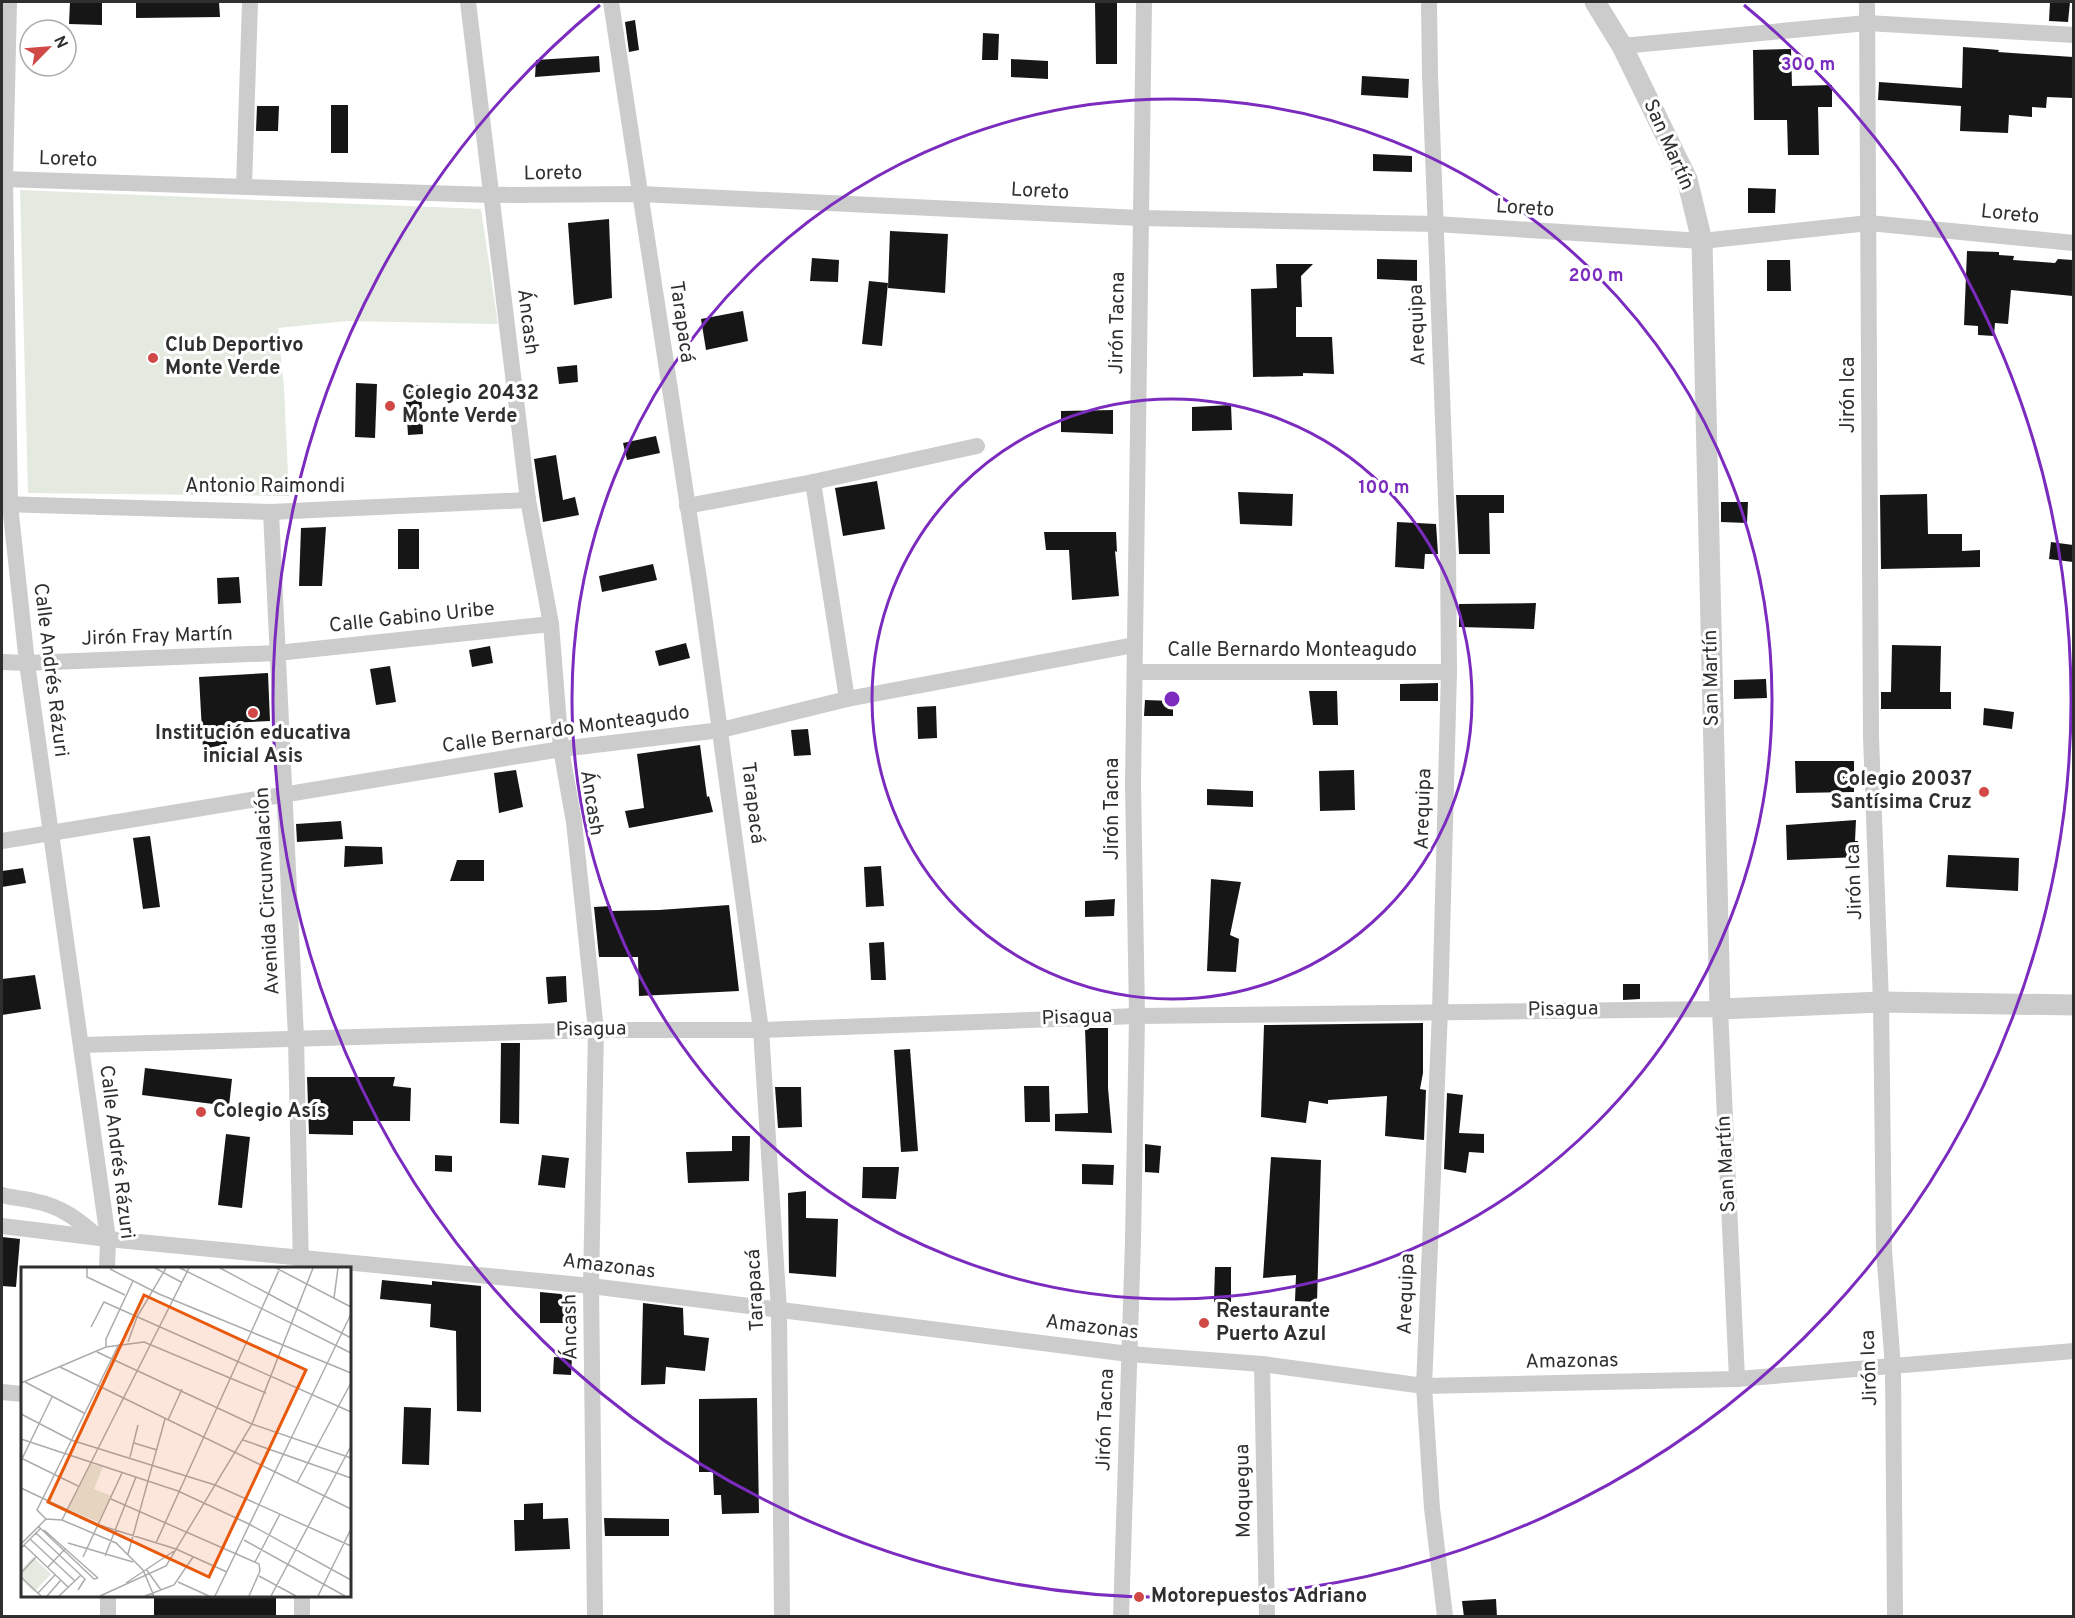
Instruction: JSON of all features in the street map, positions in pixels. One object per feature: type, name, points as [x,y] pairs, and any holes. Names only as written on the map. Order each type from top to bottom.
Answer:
[{"type":"street","name":"Calle Andrés Rázuri","points":[[9,2],[3,179],[6,505],[81,1045],[107,1267]]},
{"type":"street","points":[[244,187],[250,2]]},
{"type":"street","name":"Áncash","points":[[468,2],[528,500],[551,624],[561,749],[574,822],[596,1030],[591,1286],[595,1617]]},
{"type":"street","name":"Tarapacá","points":[[611,2],[721,730],[761,1030],[779,1310],[782,1617]]},
{"type":"street","name":"Jirón Tacna","points":[[1121,1617],[1137,1016],[1133,784],[1144,2]]},
{"type":"street","name":"Arequipa","points":[[1429,2],[1448,553],[1449,672],[1440,1011],[1424,1386],[1431,1508],[1445,1617]]},
{"type":"street","name":"San Martín","points":[[1595,2],[1622,46],[1687,179],[1702,241],[1720,1009],[1737,1379]]},
{"type":"street","name":"Jirón Ica","points":[[1867,2],[1871,737],[1881,1002],[1884,1250],[1893,1367],[1895,1617]]},
{"type":"street","points":[[1622,46],[1867,23],[2073,35]]},
{"type":"street","name":"Loreto","points":[[3,179],[490,195],[641,194],[1140,218],[1436,224],[1702,241],[1869,223],[2073,243]]},
{"type":"street","points":[[687,506],[813,482],[977,446]]},
{"type":"street","points":[[813,482],[847,699]]},
{"type":"street","name":"Antonio Raimondi","points":[[6,505],[271,512],[528,500]]},
{"type":"street","name":"Avenida Circunvalación","points":[[271,512],[296,1038],[301,1263]]},
{"type":"street","name":"Calle Gabino Uribe","points":[[277,653],[551,624]]},
{"type":"street","name":"Calle Bernardo Monteagudo","points":[[2,841],[561,749],[721,730],[847,699],[1134,645]]},
{"type":"street","name":"Jirón Fray Martín","points":[[2,662],[27,663],[277,653]]},
{"type":"street","name":"Calle Bernardo Monteagudo","points":[[1136,672],[1449,672]]},
{"type":"street","name":"Pisagua","points":[[81,1045],[596,1030],[761,1030],[1137,1016],[1720,1009],[1881,1002],[2073,1005]]},
{"type":"street","points":[[2,1195],[36,1201],[60,1209],[103,1239]]},
{"type":"street","name":"Amazonas","points":[[2,1226],[301,1263],[591,1286],[1129,1354],[1262,1364],[1424,1386],[1737,1379],[2073,1351]]},
{"type":"street","name":"Moquegua","points":[[1262,1364],[1267,1617]]},
{"type":"street","points":[[2,1392],[21,1394]]},
{"type":"street","points":[[108,1597],[108,1617]]},
{"type":"street","points":[[302,1597],[302,1617]]},
{"type":"shaded area","name":"Club Deportivo Monte Verde","points":[[20,190],[481,209],[498,324],[347,321],[278,328],[284,387],[289,496],[28,493]]},
{"type":"building","points":[[70,2],[102,2],[102,25],[78,24],[78,18],[69,18]]},
{"type":"building","points":[[136,2],[219,2],[220,17],[136,18]]},
{"type":"building","points":[[1095,2],[1117,2],[1117,64],[1096,64]]},
{"type":"building","points":[[2050,2],[2070,2],[2068,22],[2049,21]]},
{"type":"building","points":[[635,20],[639,50],[629,52],[625,22]]},
{"type":"building","points":[[983,33],[999,34],[998,60],[982,60]]},
{"type":"building","points":[[1963,47],[1999,50],[1998,52],[2073,57],[2073,98],[2047,97],[2046,108],[2032,107],[2032,117],[2009,115],[2008,133],[1960,131],[1961,106],[1878,100],[1879,82],[1962,88]]},
{"type":"building","points":[[1791,49],[1792,86],[1832,85],[1832,107],[1818,107],[1819,155],[1788,155],[1787,120],[1754,120],[1753,50]]},
{"type":"building","points":[[599,56],[600,72],[535,77],[536,60]]},
{"type":"building","points":[[1011,59],[1048,61],[1048,79],[1011,77]]},
{"type":"building","points":[[1362,76],[1409,79],[1408,98],[1361,95]]},
{"type":"building","points":[[331,105],[348,105],[348,153],[331,153]]},
{"type":"building","points":[[257,106],[279,106],[278,131],[256,131]]},
{"type":"building","points":[[1373,154],[1412,156],[1412,172],[1373,171]]},
{"type":"building","points":[[1748,188],[1776,189],[1775,213],[1748,213]]},
{"type":"building","points":[[609,219],[612,298],[574,305],[568,223]]},
{"type":"building","points":[[890,231],[948,234],[945,293],[888,288]]},
{"type":"building","points":[[1967,251],[1999,252],[1999,255],[2014,256],[2013,260],[2055,263],[2058,259],[2073,260],[2073,296],[2011,290],[2008,324],[1995,323],[1994,336],[1978,335],[1978,326],[1964,325]]},
{"type":"building","points":[[812,258],[839,260],[838,282],[810,281]]},
{"type":"building","points":[[1377,259],[1417,260],[1417,281],[1377,279]]},
{"type":"building","points":[[1767,260],[1790,260],[1791,291],[1767,291]]},
{"type":"building","points":[[1276,264],[1313,264],[1301,276],[1302,307],[1296,307],[1296,337],[1332,337],[1334,374],[1303,373],[1303,376],[1253,377],[1251,289],[1277,288]]},
{"type":"building","points":[[869,281],[888,283],[882,346],[862,344]]},
{"type":"building","points":[[743,311],[748,341],[706,350],[701,319]]},
{"type":"building","points":[[577,365],[578,382],[559,384],[557,367]]},
{"type":"building","points":[[356,383],[377,384],[375,438],[355,437]]},
{"type":"building","points":[[421,385],[423,434],[408,435],[405,386]]},
{"type":"building","points":[[1231,405],[1232,430],[1192,431],[1192,407]]},
{"type":"building","points":[[1113,410],[1113,434],[1061,432],[1061,411]]},
{"type":"building","points":[[656,436],[660,453],[627,460],[623,443]]},
{"type":"building","points":[[556,455],[563,500],[575,497],[579,515],[543,522],[534,459]]},
{"type":"building","points":[[877,481],[885,529],[843,536],[835,488]]},
{"type":"building","points":[[1238,492],[1293,494],[1292,526],[1240,524]]},
{"type":"building","points":[[1927,494],[1928,534],[1962,534],[1962,551],[1980,550],[1980,567],[1881,569],[1880,495]]},
{"type":"building","points":[[1456,495],[1504,495],[1504,513],[1489,513],[1490,554],[1459,554]]},
{"type":"building","points":[[1721,502],[1748,502],[1747,523],[1721,522]]},
{"type":"building","points":[[1397,522],[1436,524],[1438,554],[1425,554],[1424,569],[1395,567]]},
{"type":"building","points":[[326,527],[322,586],[299,586],[301,528]]},
{"type":"building","points":[[398,529],[419,529],[419,569],[398,569]]},
{"type":"building","points":[[1044,532],[1116,532],[1117,552],[1115,551],[1119,596],[1072,600],[1069,550],[1046,550]]},
{"type":"building","points":[[2051,542],[2073,545],[2073,562],[2049,559]]},
{"type":"building","points":[[653,564],[657,580],[602,592],[599,576]]},
{"type":"building","points":[[239,577],[241,603],[218,604],[217,578]]},
{"type":"building","points":[[1536,603],[1534,629],[1459,627],[1459,604]]},
{"type":"building","points":[[686,643],[690,658],[659,666],[655,651]]},
{"type":"building","points":[[1892,645],[1941,646],[1940,692],[1951,692],[1951,709],[1881,709],[1881,692],[1891,692]]},
{"type":"building","points":[[490,646],[493,663],[472,667],[469,650]]},
{"type":"building","points":[[390,666],[396,702],[376,705],[370,669]]},
{"type":"building","points":[[268,673],[270,721],[226,723],[227,744],[203,749],[199,677]]},
{"type":"building","points":[[1766,679],[1767,698],[1734,699],[1734,680]]},
{"type":"building","points":[[1438,683],[1438,701],[1400,701],[1400,684]]},
{"type":"building","points":[[1309,691],[1337,691],[1338,725],[1313,725]]},
{"type":"building","points":[[1145,700],[1173,701],[1173,716],[1144,716]]},
{"type":"building","points":[[936,706],[937,738],[918,739],[917,707]]},
{"type":"building","points":[[1984,708],[2014,712],[2012,729],[1983,725]]},
{"type":"building","points":[[808,729],[811,755],[794,756],[791,730]]},
{"type":"building","points":[[700,745],[707,797],[709,796],[713,812],[629,828],[625,811],[644,808],[637,754]]},
{"type":"building","points":[[1795,761],[1854,761],[1854,792],[1796,793]]},
{"type":"building","points":[[516,770],[523,807],[499,813],[494,773]]},
{"type":"building","points":[[1354,770],[1355,810],[1320,811],[1319,771]]},
{"type":"building","points":[[1207,789],[1253,791],[1253,807],[1207,805]]},
{"type":"building","points":[[1856,820],[1855,841],[1858,841],[1859,857],[1787,860],[1786,825]]},
{"type":"building","points":[[341,821],[343,839],[297,842],[296,824]]},
{"type":"building","points":[[150,836],[160,907],[143,909],[133,838]]},
{"type":"building","points":[[345,846],[382,847],[383,864],[344,867]]},
{"type":"building","points":[[1948,855],[2019,858],[2018,891],[1946,887]]},
{"type":"building","points":[[457,860],[484,860],[484,881],[450,881]]},
{"type":"building","points":[[881,866],[884,906],[866,907],[864,867]]},
{"type":"building","points":[[23,868],[26,883],[2,887],[2,871]]},
{"type":"building","points":[[1211,879],[1241,882],[1230,935],[1239,939],[1236,972],[1207,971]]},
{"type":"building","points":[[1115,899],[1114,916],[1085,917],[1085,901]]},
{"type":"building","points":[[729,905],[739,991],[639,996],[638,957],[599,957],[594,907],[611,906],[611,911]]},
{"type":"building","points":[[884,942],[886,980],[871,980],[869,943]]},
{"type":"building","points":[[35,975],[41,1009],[2,1015],[2,979]]},
{"type":"building","points":[[566,976],[567,1002],[548,1004],[546,977]]},
{"type":"building","points":[[1623,984],[1640,984],[1640,999],[1623,1000]]},
{"type":"building","points":[[1423,1023],[1423,1073],[1420,1089],[1426,1090],[1424,1140],[1385,1136],[1387,1096],[1328,1100],[1328,1104],[1309,1101],[1306,1123],[1261,1117],[1264,1025]]},
{"type":"building","points":[[1085,1028],[1108,1028],[1108,1088],[1112,1133],[1055,1131],[1055,1114],[1088,1113]]},
{"type":"building","points":[[501,1043],[520,1043],[519,1124],[500,1123]]},
{"type":"building","points":[[910,1049],[918,1151],[901,1152],[894,1050]]},
{"type":"building","points":[[145,1068],[232,1079],[229,1106],[142,1095]]},
{"type":"building","points":[[307,1077],[395,1077],[393,1086],[411,1088],[410,1121],[353,1121],[353,1135],[309,1134]]},
{"type":"building","points":[[1024,1086],[1049,1086],[1050,1122],[1025,1122]]},
{"type":"building","points":[[775,1087],[801,1087],[802,1127],[778,1128]]},
{"type":"building","points":[[1447,1093],[1463,1095],[1459,1133],[1484,1134],[1484,1153],[1469,1152],[1466,1173],[1444,1169]]},
{"type":"building","points":[[226,1134],[250,1137],[242,1208],[218,1205]]},
{"type":"building","points":[[732,1136],[750,1136],[749,1181],[688,1183],[686,1152],[732,1151]]},
{"type":"building","points":[[1145,1144],[1161,1146],[1159,1173],[1145,1172]]},
{"type":"building","points":[[435,1155],[452,1156],[452,1172],[435,1171]]},
{"type":"building","points":[[542,1155],[569,1158],[565,1188],[538,1185]]},
{"type":"building","points":[[1271,1157],[1321,1160],[1317,1302],[1295,1301],[1296,1275],[1263,1278]]},
{"type":"building","points":[[1082,1164],[1114,1165],[1113,1185],[1082,1184]]},
{"type":"building","points":[[863,1167],[899,1167],[896,1199],[862,1198]]},
{"type":"building","points":[[806,1191],[806,1218],[838,1219],[836,1277],[789,1273],[788,1193]]},
{"type":"building","points":[[2,1237],[20,1239],[16,1287],[2,1286]]},
{"type":"building","points":[[1215,1267],[1231,1267],[1231,1302],[1214,1302]]},
{"type":"building","points":[[382,1280],[432,1285],[432,1281],[481,1286],[481,1412],[457,1411],[456,1331],[430,1327],[431,1304],[380,1299]]},
{"type":"building","points":[[540,1292],[561,1294],[569,1302],[569,1323],[540,1323]]},
{"type":"building","points":[[643,1303],[683,1308],[684,1335],[709,1338],[705,1371],[666,1367],[665,1384],[641,1385]]},
{"type":"building","points":[[554,1357],[572,1358],[571,1375],[553,1374]]},
{"type":"building","points":[[757,1398],[759,1513],[722,1514],[721,1495],[714,1495],[713,1472],[699,1472],[699,1399]]},
{"type":"building","points":[[404,1407],[431,1408],[429,1465],[402,1464]]},
{"type":"building","points":[[543,1503],[543,1519],[568,1518],[570,1549],[515,1551],[514,1520],[524,1520],[524,1504]]},
{"type":"building","points":[[604,1518],[669,1519],[669,1536],[605,1536]]},
{"type":"building","points":[[154,1597],[276,1597],[276,1617],[154,1617]]},
{"type":"building","points":[[1496,1599],[1497,1617],[1464,1617],[1462,1601]]},
{"type":"place","name":"Club Deportivo Monte Verde","points":[[153,358]]},
{"type":"place","name":"Colegio 20432 Monte Verde","points":[[390,406]]},
{"type":"place","name":"Institución educativa inicial Asis","points":[[253,713]]},
{"type":"place","name":"Colegio 20037 Santísima Cruz","points":[[1984,792]]},
{"type":"place","name":"Colegio Asís","points":[[201,1112]]},
{"type":"place","name":"Restaurante Puerto Azul","points":[[1204,1323]]},
{"type":"place","name":"Motorepuestos Adriano","points":[[1139,1597]]}]
